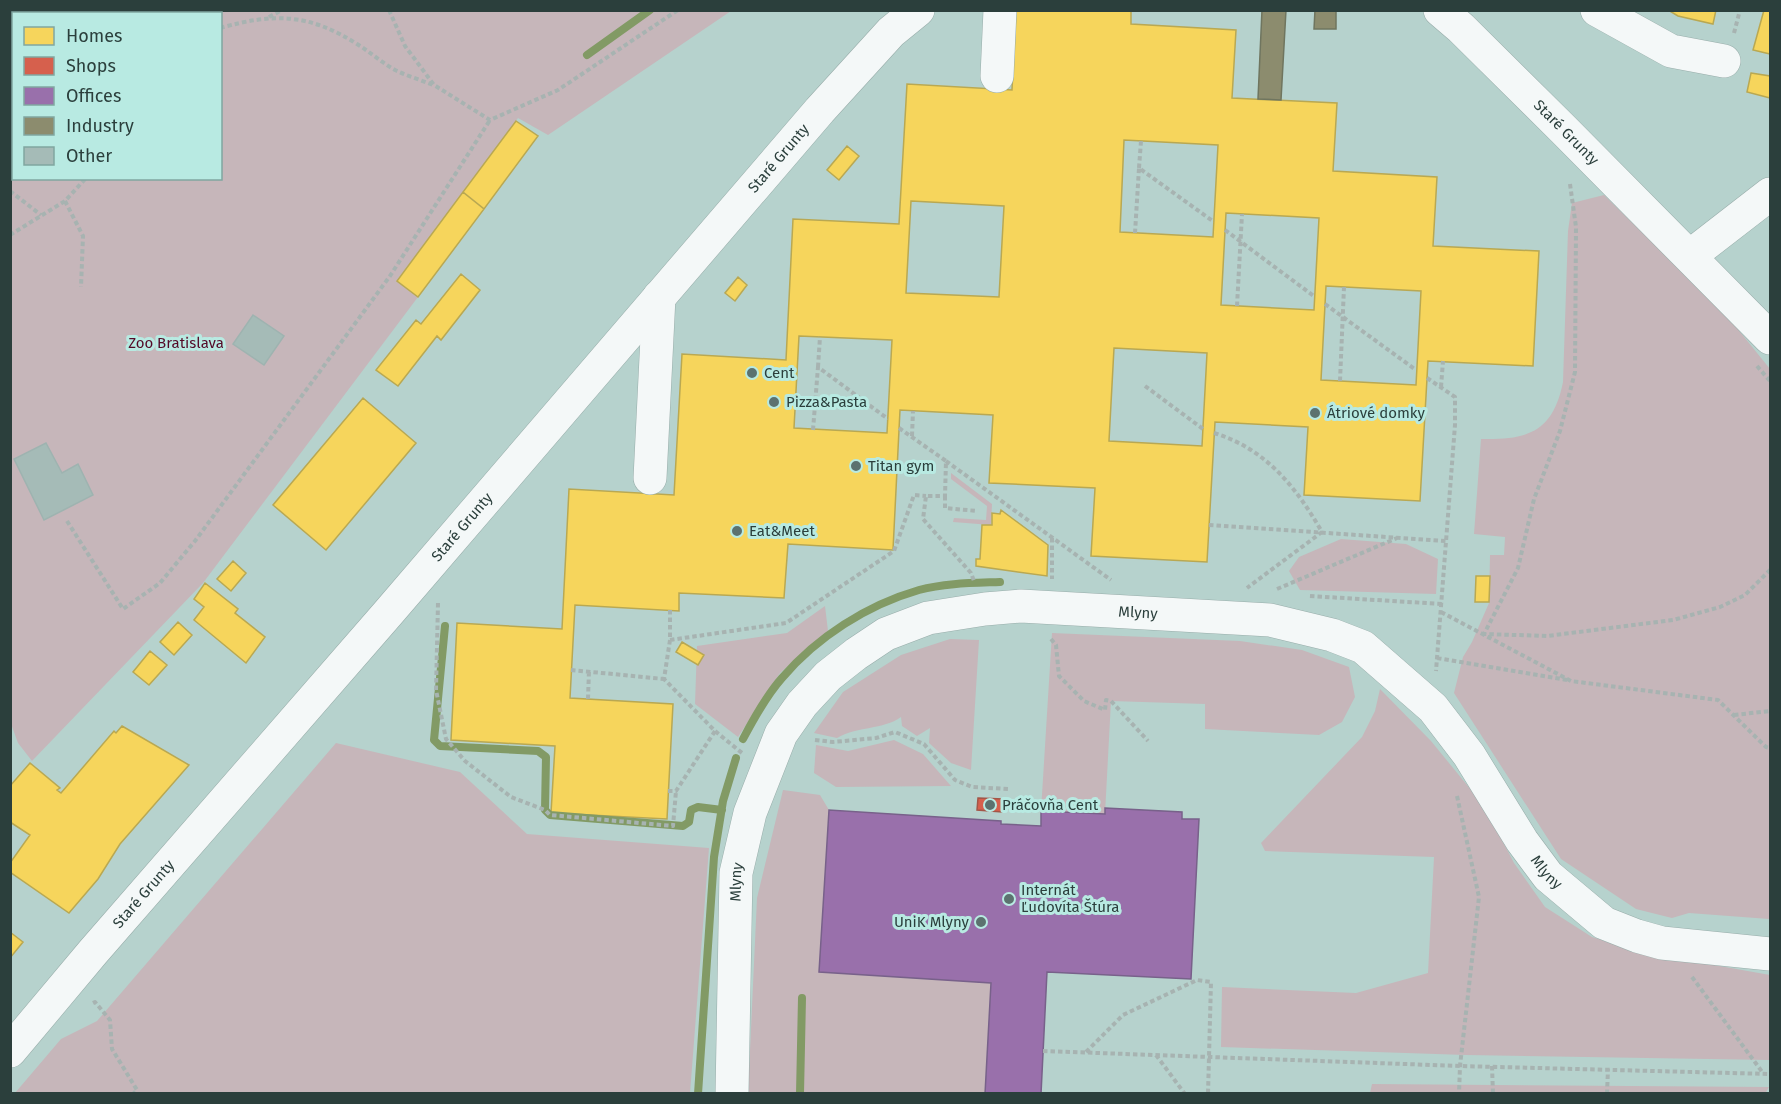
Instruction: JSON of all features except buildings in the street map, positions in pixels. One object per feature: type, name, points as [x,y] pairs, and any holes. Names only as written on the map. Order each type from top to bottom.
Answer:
[{"type":"street","name":"Staré Grunty","points":[[10,1051],[855,71],[891,32],[918,10]]},
{"type":"street","points":[[997,76],[1000,10]]},
{"type":"street","points":[[1598,10],[1671,51],[1724,61]]},
{"type":"street","name":"Staré Grunty","points":[[1456,16],[1770,338]]},
{"type":"street","points":[[1690,256],[1770,194]]},
{"type":"street","points":[[650,478],[659,297]]},
{"type":"street","name":"Mlyny","points":[[732,1094],[736,873],[750,813],[781,734],[802,704],[828,676],[886,634],[928,618],[985,609],[1021,606],[1270,620],[1332,635],[1363,647],[1433,708],[1469,755],[1522,841],[1548,876],[1604,922],[1637,936],[1662,943],[1770,954]]},
{"type":"path","points":[[222,28],[268,17],[282,10]]},
{"type":"path","points":[[389,10],[405,46],[434,85]]},
{"type":"path","points":[[67,521],[123,609],[160,583],[195,541],[390,276],[490,120],[558,90],[678,10]]},
{"type":"path","points":[[268,17],[295,19],[328,28],[356,43],[396,70],[434,85],[490,120]]},
{"type":"path","points":[[1136,233],[1141,141]]},
{"type":"path","points":[[1139,168],[1214,222]]},
{"type":"path","points":[[10,235],[65,201],[84,180]]},
{"type":"path","points":[[1484,634],[1518,568],[1534,499],[1560,431],[1575,372],[1576,227],[1570,184]]},
{"type":"path","points":[[10,191],[41,215]]},
{"type":"path","points":[[65,201],[83,236],[81,288]]},
{"type":"path","points":[[1237,306],[1242,214]]},
{"type":"path","points":[[1225,230],[1315,297]]},
{"type":"path","points":[[1340,381],[1344,287]]},
{"type":"path","points":[[1325,304],[1416,370]]},
{"type":"path","points":[[813,430],[820,337]]},
{"type":"path","points":[[1441,388],[1443,362]]},
{"type":"path","points":[[818,367],[888,420]]},
{"type":"path","points":[[1427,378],[1455,397],[1433,708]]},
{"type":"path","points":[[1145,386],[1203,429]]},
{"type":"path","points":[[912,437],[913,411]]},
{"type":"path","points":[[899,429],[1113,581]]},
{"type":"path","points":[[1214,433],[1235,439],[1263,458],[1299,495],[1322,532]]},
{"type":"path","points":[[946,461],[945,508],[977,511]]},
{"type":"path","points":[[669,640],[786,623],[894,551],[914,495],[945,496]]},
{"type":"path","points":[[926,496],[923,519],[971,573]]},
{"type":"path","points":[[1209,525],[1446,541]]},
{"type":"path","points":[[1251,592],[1242,591],[1322,532]]},
{"type":"path","points":[[1052,538],[1052,582]]},
{"type":"path","points":[[1280,594],[1268,593],[1399,538]]},
{"type":"path","points":[[1484,634],[1547,636],[1673,620],[1720,607],[1745,595],[1770,570]]},
{"type":"path","points":[[1303,595],[1442,604]]},
{"type":"path","points":[[438,602],[436,690],[446,740],[465,761],[511,797],[545,810],[550,815],[673,826],[676,791],[715,731],[664,679],[571,670]]},
{"type":"path","points":[[664,679],[670,610]]},
{"type":"path","points":[[1441,612],[1571,681]]},
{"type":"path","points":[[1052,640],[1056,645],[1059,676],[1084,701],[1105,710],[1106,700],[1111,701],[1148,741]]},
{"type":"path","points":[[1437,658],[1571,681],[1718,700],[1766,747],[1770,748]]},
{"type":"path","points":[[588,699],[589,670]]},
{"type":"path","points":[[1733,716],[1770,711]]},
{"type":"path","points":[[811,739],[833,742],[876,738],[895,732],[924,744],[955,780],[972,787],[1009,789]]},
{"type":"path","points":[[1455,787],[1479,897],[1460,1065],[1460,1094]]},
{"type":"path","points":[[668,791],[676,791]]},
{"type":"path","points":[[1688,971],[1763,1073]]},
{"type":"path","points":[[1086,1053],[1123,1015],[1197,980],[1211,982],[1208,1094]]},
{"type":"path","points":[[95,1002],[110,1020],[112,1049],[137,1090],[133,1094]]},
{"type":"path","points":[[1043,1051],[1770,1074]]},
{"type":"path","points":[[1156,1055],[1185,1094]]},
{"type":"path","points":[[1492,1066],[1493,1094]]},
{"type":"path","points":[[1607,1094],[1608,1069]]},
{"type":"green space","name":"Zoo Bratislava","points":[[10,11],[731,11],[548,135],[518,118],[397,281],[418,297],[203,583],[32,761],[18,743],[10,721]]},
{"type":"green space","points":[[1604,195],[1728,317],[1770,369],[1770,921],[1769,919],[1689,913],[1672,918],[1636,909],[1561,859],[1454,693],[1463,657],[1489,603],[1490,555],[1504,555],[1505,537],[1474,534],[1481,439],[1512,438],[1525,435],[1536,430],[1553,412],[1563,382],[1568,231],[1572,203]]},
{"type":"green space","points":[[951,473],[992,504],[991,525],[953,522],[954,518],[986,520],[987,506],[951,479]]},
{"type":"green space","points":[[1341,539],[1406,544],[1438,559],[1436,594],[1300,590],[1289,571],[1299,557]]},
{"type":"green space","points":[[825,606],[828,631],[780,673],[738,737],[695,704],[697,646],[787,633]]},
{"type":"green space","points":[[1052,633],[1240,641],[1302,650],[1349,667],[1355,697],[1342,722],[1319,735],[1205,729],[1205,704],[1111,701],[1105,814],[1041,811]]},
{"type":"green space","points":[[950,639],[979,640],[971,770],[951,763],[929,743],[930,728],[917,736],[902,726],[901,717],[886,724],[853,731],[837,738],[814,733],[843,692],[901,655]]},
{"type":"green space","points":[[1380,689],[1431,741],[1485,807],[1514,863],[1545,907],[1592,937],[1647,953],[1770,975],[1770,1060],[1466,1055],[1221,1047],[1222,987],[1356,993],[1428,973],[1434,857],[1265,851],[1261,843],[1362,737],[1375,711]]},
{"type":"green space","points":[[894,740],[923,754],[951,786],[836,787],[814,773],[816,745],[848,751]]},
{"type":"green space","points":[[336,743],[460,772],[527,834],[709,848],[690,1093],[15,1093],[61,1039],[97,1021]]},
{"type":"green space","points":[[783,790],[820,795],[829,810],[819,972],[991,983],[985,1093],[748,1094],[757,898]]},
{"type":"green space","points":[[1372,1084],[1769,1087],[1765,1094],[1370,1093]]},
{"type":"waterway","points":[[587,55],[650,10]]},
{"type":"waterway","points":[[743,739],[756,715],[782,678],[811,649],[844,624],[881,604],[919,590],[969,583],[1000,582]]},
{"type":"waterway","points":[[445,626],[434,740],[440,746],[538,751],[546,757],[545,810],[550,815],[683,826],[689,822],[691,810],[698,807],[722,810]]},
{"type":"waterway","points":[[698,1094],[714,857],[723,801],[736,758]]},
{"type":"waterway","points":[[800,1094],[802,998]]},
{"type":"place","name":"Cent","points":[[752,373]]},
{"type":"place","name":"Pizza&Pasta","points":[[774,402]]},
{"type":"place","name":"Átriové domky","points":[[1315,413]]},
{"type":"place","name":"Titan gym","points":[[856,466]]},
{"type":"place","name":"Eat&Meet","points":[[737,531]]},
{"type":"place","name":"Práčovňa Cent","points":[[990,805]]},
{"type":"place","name":"Internát Ľudovíta Štúra","points":[[1009,899]]},
{"type":"place","name":"UniK Mlyny","points":[[981,922]]}]
